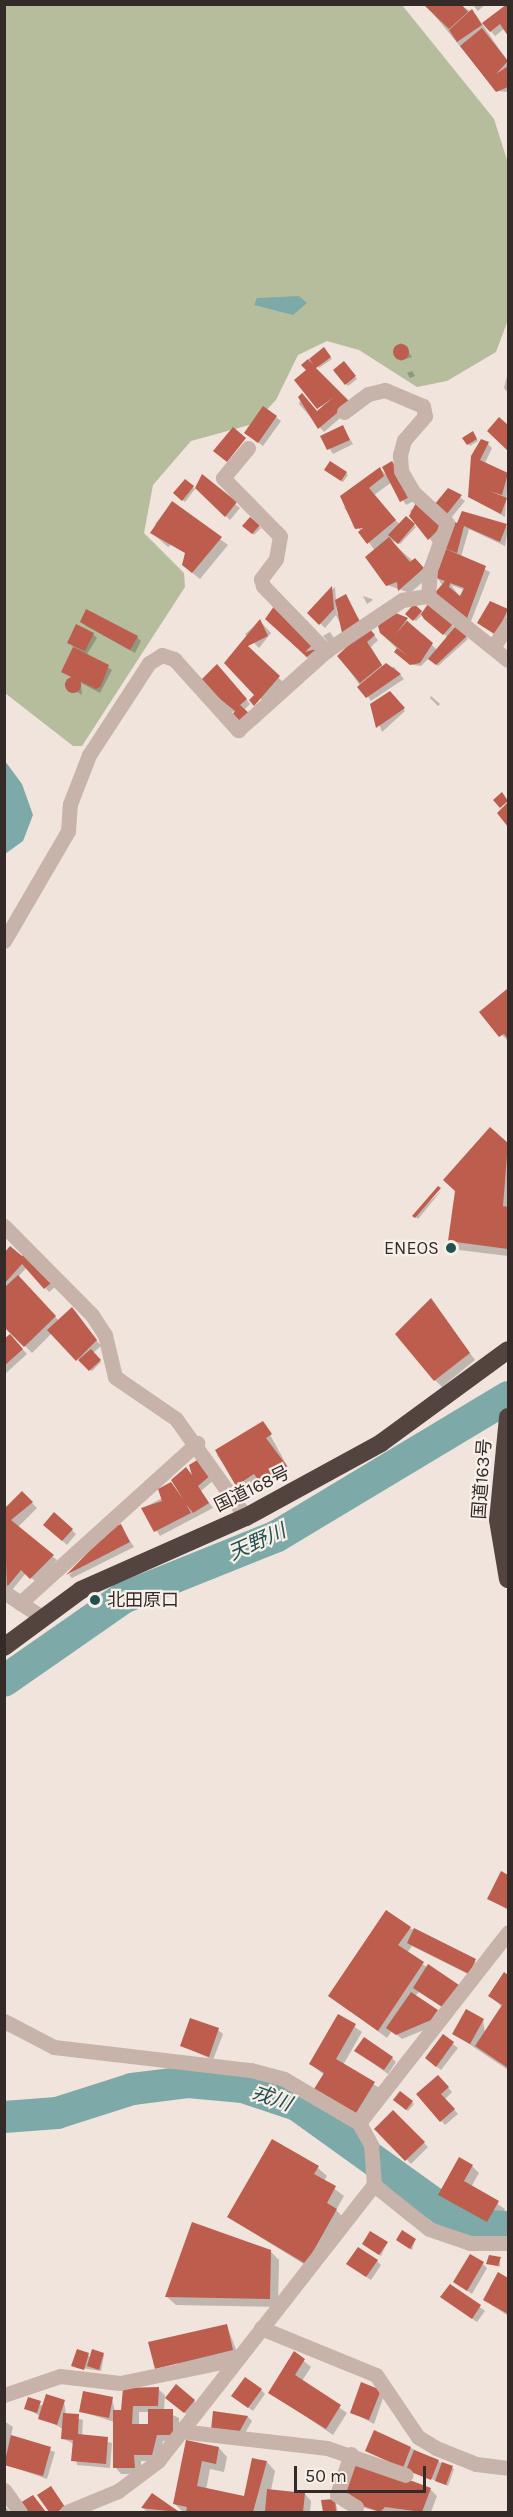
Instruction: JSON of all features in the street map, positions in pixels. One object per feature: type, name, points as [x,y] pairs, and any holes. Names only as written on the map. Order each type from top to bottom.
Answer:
[{"type":"highway","name":"国道168号","points":[[4,1647],[39,1616],[81,1590],[246,1517],[381,1443],[508,1350]]},
{"type":"highway","name":"国道163号","points":[[508,1418],[498,1520],[508,1579]]},
{"type":"street","points":[[344,412],[368,394],[385,390],[414,398],[423,406],[425,416],[404,440],[400,455],[401,471],[413,492],[447,523],[429,570],[428,596]]},
{"type":"street","points":[[248,448],[222,478],[280,536],[276,559],[261,579],[263,586],[326,651]]},
{"type":"street","points":[[428,596],[508,660]]},
{"type":"street","points":[[4,940],[68,831],[70,804],[89,755],[148,663],[162,655],[174,659],[238,730],[326,651],[379,612],[428,596]]},
{"type":"street","points":[[493,647],[508,626]]},
{"type":"street","points":[[4,1226],[92,1315],[105,1335],[115,1377],[176,1419],[198,1443],[246,1517]]},
{"type":"street","points":[[20,1603],[198,1443]]},
{"type":"street","points":[[4,1592],[39,1616]]},
{"type":"street","points":[[359,2123],[508,1932]]},
{"type":"street","points":[[4,2021],[54,2047],[251,2070],[284,2079],[359,2123],[371,2145],[374,2184],[158,2461],[118,2491],[67,2512]]},
{"type":"street","points":[[374,2184],[429,2229],[470,2243],[508,2243]]},
{"type":"street","points":[[261,2328],[376,2375],[418,2437],[436,2448],[476,2464],[508,2468]]},
{"type":"street","points":[[4,2395],[60,2376],[120,2383],[237,2359]]},
{"type":"street","points":[[180,2431],[351,2454],[405,2475]]},
{"type":"street","points":[[351,2454],[337,2495],[356,2507],[355,2512]]},
{"type":"street","points":[[4,2490],[20,2512]]},
{"type":"green space","points":[[4,5],[402,5],[494,119],[508,163],[508,320],[496,352],[447,381],[417,387],[359,350],[327,341],[298,355],[276,400],[253,424],[191,441],[153,485],[144,533],[184,573],[185,587],[82,746],[73,746],[5,693]]},
{"type":"water","points":[[299,296],[307,303],[293,315],[254,305],[257,298]]},
{"type":"water","points":[[5,761],[22,784],[33,815],[23,841],[5,854]]},
{"type":"building","points":[[423,4],[461,4],[468,12],[449,29]]},
{"type":"building","points":[[507,4],[508,36],[500,24],[490,32],[482,23]]},
{"type":"building","points":[[472,9],[482,25],[457,42],[449,30]]},
{"type":"building","points":[[482,28],[508,61],[496,74],[508,66],[508,87],[496,92],[460,46]]},
{"type":"building","points":[[398,344],[404,344],[409,352],[407,358],[398,360],[393,355],[393,349]]},
{"type":"building","points":[[324,347],[331,357],[316,368],[350,402],[318,429],[298,397],[302,393],[317,411],[334,397],[317,409],[294,380],[306,370],[301,365],[308,359],[313,364],[309,359]]},
{"type":"building","points":[[344,361],[356,376],[345,385],[333,370]]},
{"type":"building","points":[[263,406],[277,416],[258,443],[244,433]]},
{"type":"building","points":[[499,417],[508,425],[508,451],[487,431]]},
{"type":"building","points":[[343,425],[350,440],[327,450],[320,436]]},
{"type":"building","points":[[233,427],[246,438],[227,462],[213,451]]},
{"type":"building","points":[[473,431],[477,439],[467,445],[462,438]]},
{"type":"building","points":[[481,439],[489,442],[480,460],[508,473],[502,495],[489,491],[507,498],[501,514],[468,497],[471,456]]},
{"type":"building","points":[[330,461],[347,472],[341,481],[324,470]]},
{"type":"building","points":[[392,461],[411,496],[400,502],[382,467]]},
{"type":"building","points":[[380,467],[384,476],[369,488],[396,520],[367,544],[358,532],[363,528],[355,529],[340,496]]},
{"type":"building","points":[[202,474],[237,502],[225,517],[195,488]]},
{"type":"building","points":[[185,479],[194,486],[182,501],[173,493]]},
{"type":"building","points":[[448,488],[462,495],[446,515],[434,505]]},
{"type":"building","points":[[172,501],[222,537],[192,573],[182,565],[185,553],[150,533]]},
{"type":"building","points":[[416,503],[441,527],[428,540],[409,516]]},
{"type":"building","points":[[462,511],[507,524],[500,542],[464,526],[457,553],[444,548],[451,521],[457,523]]},
{"type":"building","points":[[406,516],[415,524],[398,544],[388,535]]},
{"type":"building","points":[[250,517],[260,525],[252,534],[242,526]]},
{"type":"building","points":[[389,537],[410,562],[415,558],[424,568],[398,591],[397,582],[386,586],[365,557]]},
{"type":"building","points":[[446,549],[486,566],[466,621],[433,595],[445,581],[434,577]],"holes":[[[450,583],[464,588],[460,596],[449,587]]]},
{"type":"building","points":[[332,586],[334,609],[319,625],[307,613]]},
{"type":"building","points":[[346,594],[360,622],[342,633],[335,600]]},
{"type":"building","points":[[490,601],[508,609],[496,635],[477,623]]},
{"type":"building","points":[[414,604],[422,611],[413,621],[405,614]]},
{"type":"building","points":[[428,604],[454,623],[443,635],[421,614]]},
{"type":"building","points":[[275,605],[314,643],[305,652],[316,649],[307,657],[265,619]]},
{"type":"building","points":[[86,609],[138,636],[130,650],[80,622]]},
{"type":"building","points":[[391,611],[408,618],[395,635],[407,621],[433,643],[420,663],[410,665],[394,652],[397,648],[409,657],[380,633],[378,626]]},
{"type":"building","points":[[260,619],[268,636],[248,646],[280,676],[254,706],[249,700],[254,695],[224,663]]},
{"type":"building","points":[[76,624],[94,633],[85,651],[67,643]]},
{"type":"building","points":[[368,627],[375,635],[367,642],[382,665],[360,683],[337,656]]},
{"type":"building","points":[[455,627],[467,636],[436,665],[428,659]]},
{"type":"building","points":[[73,647],[109,665],[101,686],[96,689],[61,672]]},
{"type":"building","points":[[386,663],[401,674],[366,698],[357,687]]},
{"type":"building","points":[[217,664],[247,699],[240,705],[250,714],[241,724],[232,715],[235,711],[199,682]]},
{"type":"building","points":[[70,677],[76,677],[81,685],[79,691],[70,693],[65,688],[65,682]]},
{"type":"building","points":[[390,691],[405,708],[376,728],[370,704]]},
{"type":"building","points":[[502,792],[508,801],[500,808],[493,800]]},
{"type":"building","points":[[508,802],[508,827],[497,813]]},
{"type":"building","points":[[507,989],[508,1039],[504,1034],[499,1037],[479,1012]]},
{"type":"building","points":[[490,1127],[508,1143],[503,1206],[508,1207],[508,1249],[448,1241],[455,1191],[443,1180]]},
{"type":"building","points":[[438,1186],[441,1188],[415,1218],[412,1216]]},
{"type":"building","points":[[10,1246],[22,1256],[26,1252],[52,1282],[44,1289],[22,1264],[4,1284],[4,1253]]},
{"type":"building","points":[[18,1275],[56,1316],[24,1347],[4,1327],[4,1288]]},
{"type":"building","points":[[431,1298],[470,1353],[434,1381],[395,1334]]},
{"type":"building","points":[[72,1307],[97,1340],[76,1361],[47,1330]]},
{"type":"building","points":[[10,1334],[23,1349],[4,1366],[4,1339]]},
{"type":"building","points":[[91,1349],[101,1360],[89,1371],[78,1360]]},
{"type":"building","points":[[263,1421],[272,1434],[266,1438],[287,1466],[261,1484],[254,1474],[236,1486],[215,1450]]},
{"type":"building","points":[[199,1459],[212,1474],[198,1486],[209,1503],[193,1513],[186,1504],[191,1513],[154,1532],[141,1508],[162,1501],[158,1489],[171,1482],[183,1499],[171,1480],[186,1467],[192,1475],[189,1465]]},
{"type":"building","points":[[22,1491],[33,1502],[11,1520],[54,1555],[30,1579],[21,1570],[7,1587],[4,1509]]},
{"type":"building","points":[[54,1512],[73,1529],[62,1541],[43,1525]]},
{"type":"building","points":[[121,1524],[130,1542],[66,1575],[112,1528]]},
{"type":"building","points":[[501,1871],[508,1875],[508,1909],[487,1899]]},
{"type":"building","points":[[386,1910],[411,1927],[398,1945],[424,1962],[378,2031],[328,1996]]},
{"type":"building","points":[[414,1928],[476,1959],[469,1974],[407,1943]]},
{"type":"building","points":[[428,1964],[459,1985],[444,2008],[413,1988]]},
{"type":"building","points":[[504,1972],[508,1975],[508,2068],[475,2046],[502,2005],[488,1996]]},
{"type":"building","points":[[411,1992],[438,2010],[431,2020],[396,2035],[386,2028]]},
{"type":"building","points":[[466,2009],[484,2019],[470,2044],[452,2034]]},
{"type":"building","points":[[338,2014],[356,2024],[336,2059],[375,2082],[356,2113],[314,2089],[324,2073],[309,2064]]},
{"type":"building","points":[[190,2018],[219,2028],[209,2057],[180,2046]]},
{"type":"building","points":[[443,2034],[454,2042],[436,2067],[425,2058]]},
{"type":"building","points":[[364,2037],[393,2057],[384,2070],[354,2051]]},
{"type":"building","points":[[438,2075],[449,2087],[441,2094],[455,2109],[440,2122],[416,2094]]},
{"type":"building","points":[[400,2091],[413,2101],[406,2110],[393,2100]]},
{"type":"building","points":[[393,2110],[425,2142],[405,2161],[374,2129]]},
{"type":"building","points":[[272,2139],[319,2166],[314,2174],[336,2186],[327,2203],[337,2209],[306,2264],[227,2217]]},
{"type":"building","points":[[459,2157],[473,2165],[464,2181],[499,2201],[487,2222],[438,2195]]},
{"type":"building","points":[[192,2222],[271,2250],[270,2299],[165,2297]]},
{"type":"building","points":[[402,2230],[416,2239],[410,2249],[396,2240]]},
{"type":"building","points":[[370,2231],[388,2242],[379,2255],[362,2244]]},
{"type":"building","points":[[358,2247],[378,2260],[366,2277],[346,2264]]},
{"type":"building","points":[[470,2254],[484,2262],[467,2291],[453,2282]]},
{"type":"building","points":[[489,2255],[501,2257],[498,2266],[486,2264]]},
{"type":"building","points":[[498,2272],[508,2278],[508,2314],[483,2300]]},
{"type":"building","points":[[450,2284],[481,2305],[472,2319],[440,2297]]},
{"type":"building","points":[[227,2324],[233,2350],[155,2369],[148,2342]]},
{"type":"building","points":[[77,2349],[89,2353],[84,2370],[71,2366]]},
{"type":"building","points":[[92,2349],[104,2353],[99,2370],[87,2366]]},
{"type":"building","points":[[294,2351],[305,2359],[295,2375],[341,2405],[326,2429],[268,2393]]},
{"type":"building","points":[[245,2377],[262,2389],[248,2408],[231,2396]]},
{"type":"building","points":[[361,2382],[381,2390],[369,2420],[350,2413]]},
{"type":"building","points":[[176,2384],[195,2400],[184,2413],[165,2398]]},
{"type":"building","points":[[159,2387],[158,2406],[133,2406],[132,2424],[148,2424],[148,2409],[173,2409],[173,2435],[157,2435],[152,2455],[134,2455],[135,2468],[113,2468],[113,2410],[121,2410],[123,2388]]},
{"type":"building","points":[[83,2391],[113,2397],[109,2418],[79,2412]]},
{"type":"building","points":[[46,2394],[65,2400],[57,2425],[38,2419]]},
{"type":"building","points":[[28,2397],[41,2401],[37,2413],[24,2409]]},
{"type":"building","points":[[213,2411],[248,2416],[238,2434],[211,2430]]},
{"type":"building","points":[[63,2413],[79,2414],[78,2434],[108,2437],[106,2464],[71,2461],[73,2440],[61,2439]]},
{"type":"building","points":[[374,2430],[411,2447],[403,2468],[365,2451]]},
{"type":"building","points":[[11,2435],[51,2447],[43,2476],[4,2465]]},
{"type":"building","points":[[186,2440],[219,2447],[216,2464],[202,2461],[197,2486],[244,2496],[252,2458],[267,2461],[253,2512],[186,2512],[187,2507],[173,2504]]},
{"type":"building","points":[[414,2450],[439,2460],[431,2480],[406,2470]]},
{"type":"building","points":[[355,2460],[431,2488],[422,2512],[385,2507],[380,2512],[341,2498]]},
{"type":"building","points":[[442,2462],[453,2466],[446,2485],[435,2481]]},
{"type":"building","points":[[51,2486],[65,2507],[57,2512],[49,2512],[37,2495]]},
{"type":"building","points":[[267,2489],[305,2493],[303,2512],[265,2512]]},
{"type":"building","points":[[152,2493],[178,2511],[141,2508]]},
{"type":"building","points":[[33,2495],[46,2512],[27,2512],[20,2503]]},
{"type":"building","points":[[335,2499],[336,2511],[323,2512],[321,2500]]},
{"type":"waterway","name":"天野川","points":[[4,1681],[123,1598],[277,1536],[508,1397]]},
{"type":"waterway","name":"戎川","points":[[4,2117],[57,2113],[132,2089],[188,2082],[243,2087],[297,2105],[443,2210],[488,2226],[508,2227]]},
{"type":"place","name":"ENEOS","points":[[451,1248]]},
{"type":"place","name":"北田原口","points":[[95,1600]]}]
